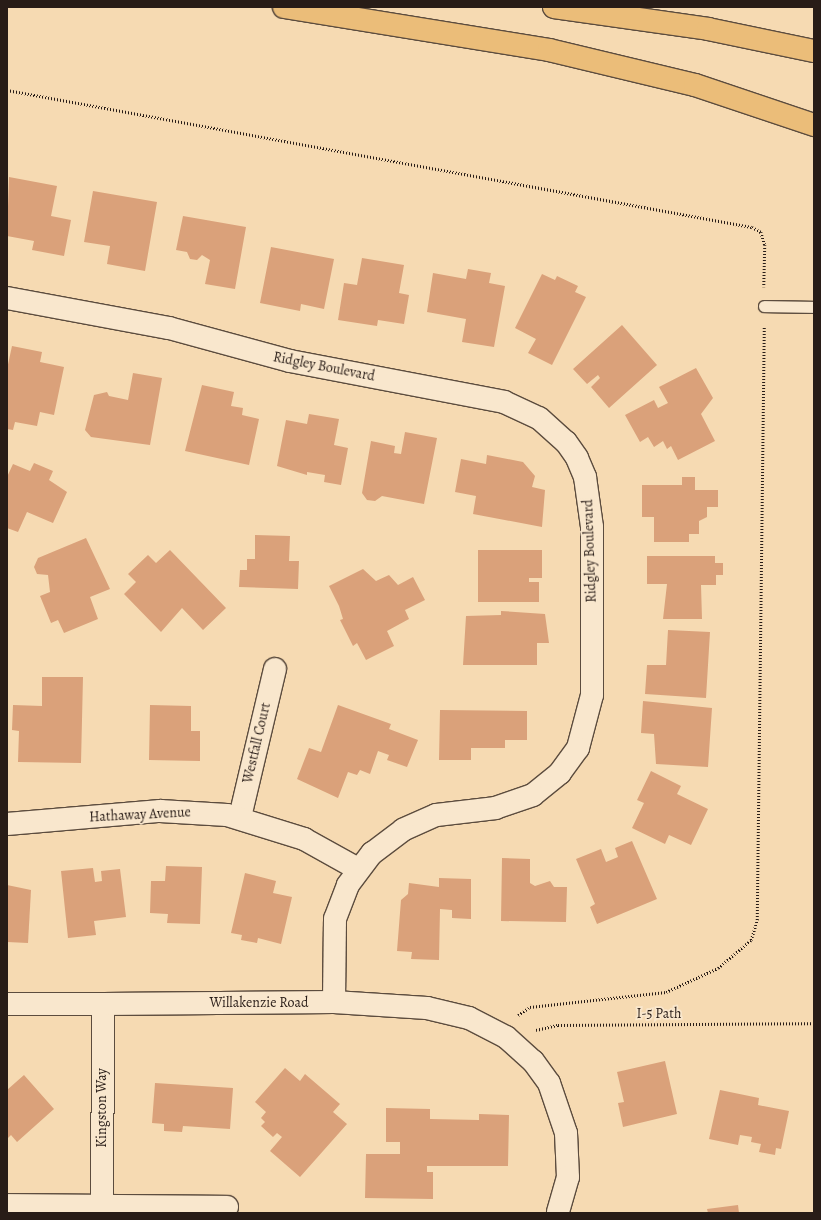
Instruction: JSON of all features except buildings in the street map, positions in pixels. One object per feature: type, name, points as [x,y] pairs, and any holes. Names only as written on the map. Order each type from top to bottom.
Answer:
[{"type":"highway","points":[[284,7],[548,50],[695,85],[814,125]]},
{"type":"highway","points":[[554,7],[708,29],[814,51]]},
{"type":"street","name":"Ridgley Boulevard","points":[[7,298],[169,328],[290,362],[504,402],[539,418],[566,442],[577,458],[585,477],[592,527],[592,696],[578,748],[560,773],[533,795],[496,808],[454,811],[418,821],[387,840],[358,869],[334,919],[334,1002]]},
{"type":"street","name":"Westfall Court","points":[[240,817],[275,668]]},
{"type":"street","name":"Hathaway Avenue","points":[[7,824],[160,811],[240,817],[316,844],[358,869]]},
{"type":"street","name":"Willakenzie Road","points":[[7,1004],[334,1002],[427,1008],[469,1018],[506,1037],[533,1061],[549,1083],[560,1109],[569,1153],[568,1177],[558,1213]]},
{"type":"street","name":"Kingston Way","points":[[102,1209],[103,1004]]},
{"type":"street","points":[[7,1205],[102,1209],[227,1208]]},
{"type":"lane","points":[[764,306],[814,307]]},
{"type":"path","name":"I-5 Path","points":[[506,1037],[558,1025],[814,1023]]}]
